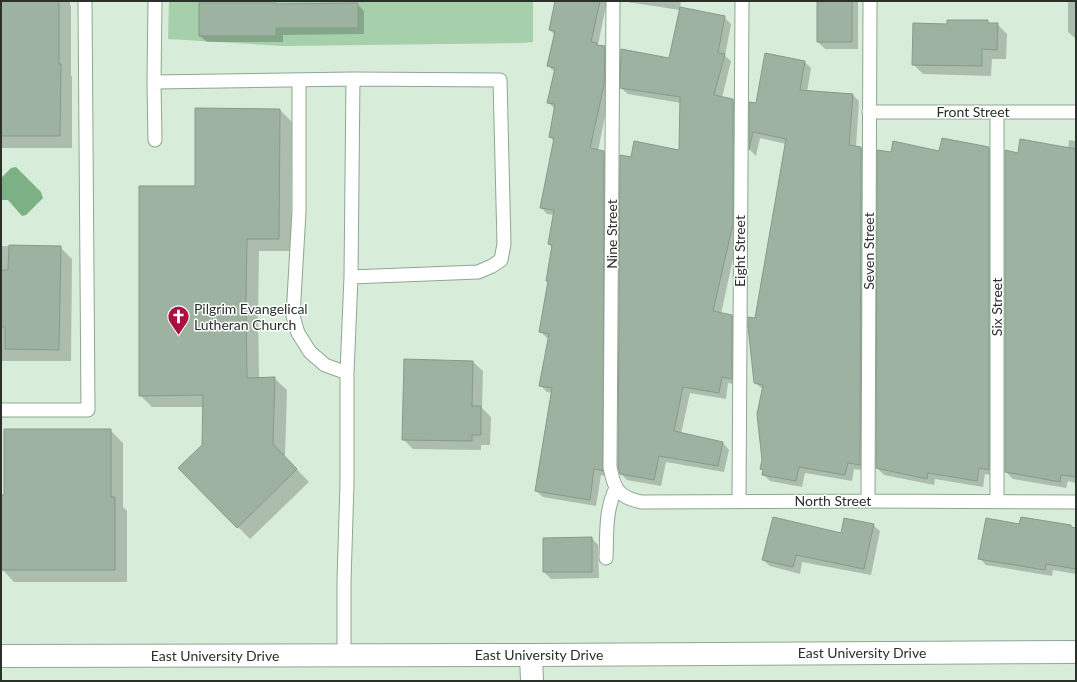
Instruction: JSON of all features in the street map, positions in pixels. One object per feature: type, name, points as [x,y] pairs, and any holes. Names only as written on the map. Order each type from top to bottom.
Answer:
[{"type":"main road","name":"East University Drive","points":[[1,656],[1076,652]]},
{"type":"main road","points":[[531,655],[532,681]]},
{"type":"lane","points":[[1,410],[88,410],[85,1]]},
{"type":"lane","points":[[155,1],[155,140]]},
{"type":"lane","name":"Nine Street","points":[[613,1],[610,467],[612,479],[616,488]]},
{"type":"lane","name":"Eight Street","points":[[739,501],[742,1]]},
{"type":"lane","name":"Seven Street","points":[[868,501],[870,1]]},
{"type":"lane","points":[[154,82],[353,79],[500,80],[504,244],[501,260],[478,272],[351,277]]},
{"type":"lane","points":[[344,655],[347,373],[351,277],[353,79]]},
{"type":"lane","points":[[299,80],[299,212],[294,316],[298,334],[310,352],[325,365],[347,373]]},
{"type":"lane","name":"Front Street","points":[[869,112],[1076,112]]},
{"type":"lane","name":"Six Street","points":[[997,112],[997,501]]},
{"type":"lane","points":[[606,558],[607,515],[609,505],[616,488]]},
{"type":"lane","name":"North Street","points":[[616,488],[623,496],[641,502],[1076,502]]},
{"type":"shaded area","points":[[169,1],[533,1],[533,42],[283,46],[168,39]]},
{"type":"shaded area","points":[[16,167],[41,192],[43,198],[26,215],[22,216],[8,200],[1,200],[1,178],[11,168]]},
{"type":"building","points":[[1,1],[59,1],[59,64],[61,64],[60,136],[1,136]]},
{"type":"building","points":[[555,1],[600,1],[591,42],[597,43],[596,45],[605,46],[604,85],[590,148],[604,151],[603,471],[594,469],[590,500],[535,491],[552,388],[539,386],[549,334],[539,332],[548,281],[546,281],[552,245],[548,244],[554,210],[540,208],[554,138],[549,137],[555,104],[547,103],[555,68],[547,66],[555,31],[549,30]]},
{"type":"building","points":[[817,1],[852,1],[852,42],[817,42]]},
{"type":"building","points":[[199,3],[358,3],[358,28],[276,28],[276,36],[199,36]]},
{"type":"building","points":[[680,7],[725,16],[718,53],[725,54],[714,95],[733,99],[733,224],[713,311],[732,315],[732,379],[722,377],[719,393],[683,387],[674,431],[723,442],[718,466],[659,456],[654,480],[620,474],[618,466],[620,155],[631,157],[634,141],[679,150],[680,97],[620,88],[621,49],[669,58]]},
{"type":"building","points":[[947,20],[988,20],[988,23],[998,23],[997,50],[982,49],[982,66],[912,65],[913,23],[947,24]]},
{"type":"building","points":[[765,53],[805,61],[800,90],[853,94],[849,145],[861,147],[860,465],[848,463],[845,475],[799,467],[796,481],[762,475],[763,470],[760,469],[762,460],[757,414],[763,385],[754,383],[748,317],[755,318],[786,139],[753,132],[749,150],[749,102],[756,103]]},
{"type":"building","name":"Pilgrim Evangelical Lutheran Church","points":[[195,108],[280,109],[279,239],[247,239],[247,378],[275,377],[273,444],[297,469],[237,528],[178,468],[202,445],[203,395],[139,396],[139,186],[195,186]]},
{"type":"building","points":[[942,138],[989,147],[989,470],[979,468],[977,481],[928,473],[927,479],[876,468],[877,150],[891,152],[893,141],[939,151]]},
{"type":"building","points":[[1020,139],[1076,149],[1076,477],[1061,475],[1060,482],[1005,472],[1005,150],[1018,153]]},
{"type":"building","points":[[9,245],[61,246],[59,350],[5,349],[5,327],[1,327],[1,270],[8,270]]},
{"type":"building","points":[[404,359],[473,361],[472,406],[481,406],[481,435],[472,435],[472,441],[402,440]]},
{"type":"building","points":[[4,429],[111,429],[111,497],[115,497],[115,570],[1,570],[1,495],[4,495]]},
{"type":"building","points":[[773,517],[841,533],[844,518],[874,524],[864,569],[796,555],[793,567],[762,560]]},
{"type":"building","points":[[1021,517],[1071,525],[1071,527],[1076,528],[1076,569],[1046,564],[1045,570],[978,559],[986,518],[1019,524]]},
{"type":"building","points":[[592,537],[592,572],[543,572],[543,538]]},
{"type":"place","name":"Pilgrim Evangelical Lutheran Church","points":[[179,336]]}]
